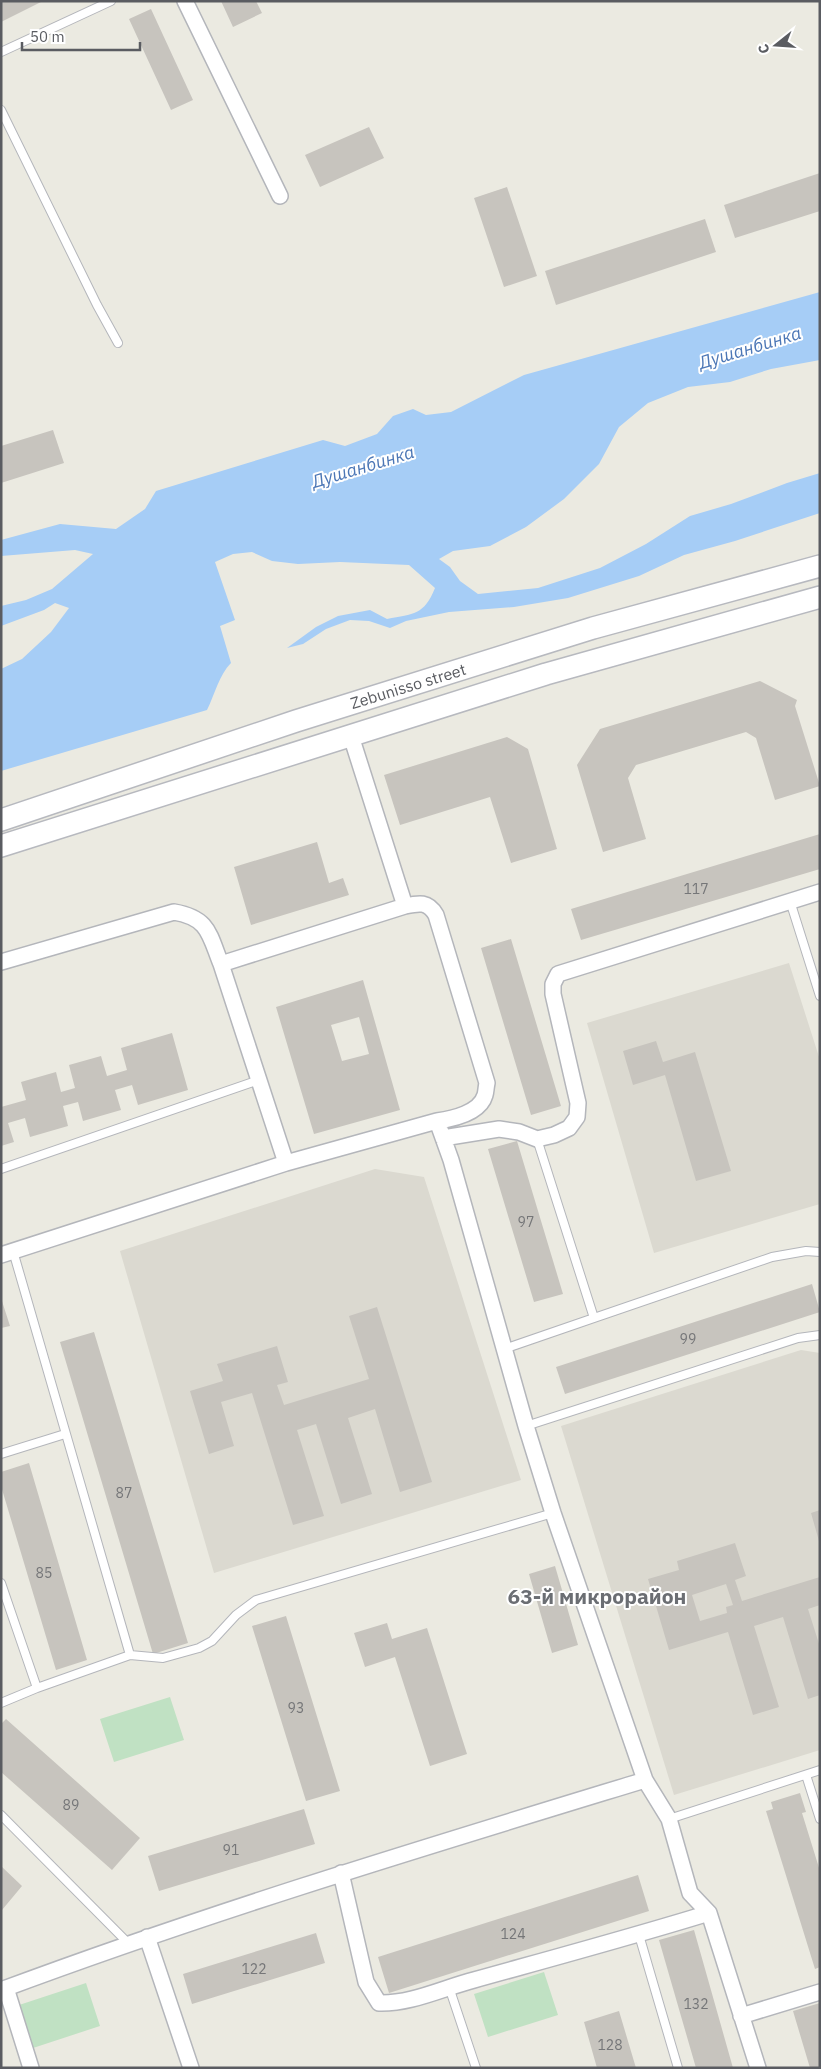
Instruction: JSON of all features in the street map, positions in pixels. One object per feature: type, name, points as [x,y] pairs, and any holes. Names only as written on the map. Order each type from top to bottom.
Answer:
[{"type":"main road","name":"Zebunisso street","points":[[1,820],[296,721],[583,630],[820,566]]},
{"type":"main road","points":[[1,846],[546,674],[820,597]]},
{"type":"street","points":[[185,1],[280,196]]},
{"type":"street","points":[[351,736],[404,906]]},
{"type":"street","points":[[444,1138],[499,1129],[519,1132],[537,1139],[554,1135],[569,1128],[577,1117],[578,1103],[553,994],[553,984],[558,974],[820,892]]},
{"type":"street","points":[[7,1253],[286,1163],[437,1121],[452,1119],[476,1108],[485,1097],[487,1083],[436,915],[429,906],[424,904],[404,906],[221,964]]},
{"type":"street","points":[[1,962],[174,912],[190,915],[202,921],[221,964],[286,1163]]},
{"type":"street","points":[[437,1121],[444,1138],[526,1426],[553,1513],[645,1780],[669,1819],[690,1893],[709,1913],[758,2068]]},
{"type":"street","points":[[31,2068],[4,1989],[128,1943],[342,1873],[645,1780]]},
{"type":"street","points":[[342,1873],[366,1982],[379,2003],[397,2003],[640,1935],[709,1913]]},
{"type":"street","points":[[147,1937],[191,2068]]},
{"type":"street","points":[[741,2016],[820,1992]]},
{"type":"lane","points":[[1,52],[111,1]]},
{"type":"lane","points":[[1,110],[97,305],[118,343]]},
{"type":"lane","points":[[790,901],[820,996]]},
{"type":"lane","points":[[1,1169],[259,1080]]},
{"type":"lane","points":[[537,1139],[594,1318]]},
{"type":"lane","points":[[504,1348],[772,1258],[806,1252],[820,1252]]},
{"type":"lane","points":[[7,1253],[65,1434],[130,1656]]},
{"type":"lane","points":[[526,1426],[798,1338],[820,1335]]},
{"type":"lane","points":[[1,1454],[65,1434]]},
{"type":"lane","points":[[1,1703],[37,1688],[130,1656],[162,1658],[189,1651],[212,1641],[236,1615],[256,1600],[553,1513]]},
{"type":"lane","points":[[1,1583],[37,1688]]},
{"type":"lane","points":[[669,1819],[820,1770]]},
{"type":"lane","points":[[806,1774],[820,1819]]},
{"type":"lane","points":[[1,1815],[128,1943]]},
{"type":"lane","points":[[640,1935],[678,2068]]},
{"type":"lane","points":[[449,1987],[476,2068]]},
{"type":"shaded area","points":[[789,963],[820,1060],[820,1204],[654,1253],[587,1023]]},
{"type":"shaded area","points":[[375,1169],[424,1177],[521,1480],[214,1573],[120,1251]]},
{"type":"shaded area","points":[[801,1350],[820,1353],[820,1750],[674,1795],[561,1426]]},
{"type":"green space","points":[[170,1697],[184,1740],[114,1762],[100,1719]]},
{"type":"green space","points":[[544,1972],[558,2015],[488,2037],[474,1994]]},
{"type":"green space","points":[[86,1983],[100,2026],[30,2049],[16,2006]]},
{"type":"water","name":"Душанбинка","points":[[820,292],[820,360],[771,369],[730,382],[688,387],[648,403],[619,427],[599,464],[564,499],[526,527],[490,546],[453,551],[439,559],[450,567],[460,581],[478,594],[538,588],[600,568],[646,544],[690,516],[820,473],[820,513],[735,541],[684,555],[639,576],[568,598],[514,607],[449,612],[406,621],[390,628],[369,621],[350,620],[326,629],[303,644],[287,648],[316,627],[338,616],[370,610],[387,619],[417,612],[427,604],[435,588],[409,565],[340,562],[298,564],[272,561],[252,552],[233,554],[215,562],[235,620],[220,626],[231,663],[220,679],[207,710],[1,771],[1,669],[22,659],[51,632],[69,608],[55,603],[44,610],[1,626],[1,606],[26,600],[52,589],[93,554],[75,550],[1,556],[1,540],[60,524],[116,529],[145,509],[156,491],[323,440],[345,446],[377,434],[393,416],[413,409],[426,415],[451,412],[524,375]]},
{"type":"building","points":[[1,1],[43,1],[1,22]]},
{"type":"building","points":[[221,1],[256,1],[262,13],[233,27]]},
{"type":"building","points":[[151,9],[193,100],[171,110],[129,19]]},
{"type":"building","points":[[369,127],[384,158],[320,187],[305,155]]},
{"type":"building","points":[[820,173],[820,211],[735,238],[724,205]]},
{"type":"building","points":[[507,187],[537,276],[504,287],[474,198]]},
{"type":"building","points":[[705,219],[716,252],[556,305],[545,271]]},
{"type":"building","points":[[53,430],[64,463],[1,483],[1,446]]},
{"type":"building","points":[[760,681],[797,700],[795,706],[820,786],[775,800],[756,738],[746,732],[636,765],[628,778],[646,839],[603,852],[577,765],[600,729]]},
{"type":"building","points":[[507,737],[528,749],[557,849],[511,863],[490,797],[400,825],[384,775]]},
{"type":"building","points":[[820,834],[820,869],[581,940],[571,909]]},
{"type":"building","points":[[317,842],[329,883],[343,878],[349,895],[251,925],[234,867]]},
{"type":"building","points":[[511,939],[561,1106],[531,1115],[481,948]]},
{"type":"building","points":[[363,980],[400,1110],[314,1134],[276,1007]],"holes":[[[359,1017],[369,1054],[342,1061],[331,1025]]]},
{"type":"building","points":[[172,1033],[188,1090],[138,1105],[132,1085],[115,1090],[121,1110],[83,1121],[78,1102],[63,1106],[68,1126],[30,1137],[25,1118],[8,1123],[14,1142],[1,1146],[1,1107],[26,1100],[21,1082],[56,1072],[61,1092],[75,1088],[69,1065],[101,1056],[107,1076],[127,1070],[121,1048]]},
{"type":"building","points":[[656,1041],[663,1062],[695,1052],[731,1171],[696,1181],[665,1075],[633,1085],[623,1051]]},
{"type":"building","points":[[517,1141],[563,1294],[534,1302],[488,1149]]},
{"type":"building","points":[[812,1284],[820,1312],[565,1394],[556,1367]]},
{"type":"building","points":[[1,1298],[10,1326],[1,1328]]},
{"type":"building","points":[[377,1307],[432,1482],[400,1492],[375,1409],[348,1418],[372,1494],[341,1504],[316,1424],[297,1430],[324,1516],[293,1525],[252,1393],[221,1402],[234,1446],[209,1454],[190,1391],[223,1381],[217,1364],[277,1346],[288,1382],[277,1385],[284,1405],[369,1379],[349,1316]]},
{"type":"building","points":[[94,1332],[188,1643],[153,1654],[60,1342]]},
{"type":"building","points":[[29,1463],[87,1660],[56,1670],[1,1486],[1,1472]]},
{"type":"building","points":[[820,1510],[820,1541],[819,1541],[811,1513]]},
{"type":"building","points":[[735,1543],[746,1576],[735,1580],[742,1601],[820,1577],[820,1605],[808,1609],[820,1647],[820,1695],[808,1699],[783,1617],[754,1626],[779,1707],[753,1715],[728,1632],[669,1650],[648,1579],[679,1570],[677,1561]],"holes":[[[726,1584],[733,1605],[726,1607],[727,1613],[700,1621],[692,1595]]]},
{"type":"building","points":[[555,1566],[578,1645],[552,1653],[529,1574]]},
{"type":"building","points":[[286,1616],[340,1791],[306,1801],[252,1626]]},
{"type":"building","points":[[387,1623],[392,1639],[427,1628],[467,1754],[430,1766],[395,1657],[365,1667],[354,1633]]},
{"type":"building","points":[[6,1719],[140,1838],[112,1870],[1,1772],[1,1724]]},
{"type":"building","points":[[800,1793],[806,1812],[802,1813],[820,1871],[820,1967],[815,1969],[766,1811],[773,1809],[771,1802]]},
{"type":"building","points":[[304,1809],[315,1844],[159,1891],[148,1856]]},
{"type":"building","points":[[1,1866],[22,1886],[2,1910],[1,1909]]},
{"type":"building","points":[[638,1875],[649,1911],[389,1993],[378,1957]]},
{"type":"building","points":[[694,1930],[733,2068],[696,2068],[659,1940]]},
{"type":"building","points":[[316,1933],[325,1963],[192,2004],[183,1974]]},
{"type":"building","points":[[820,2003],[820,2068],[810,2068],[793,2011]]},
{"type":"building","points":[[619,2011],[636,2068],[597,2068],[584,2022]]},
{"type":"district","name":"63-й микрорайон","points":[[597,1597]]}]
